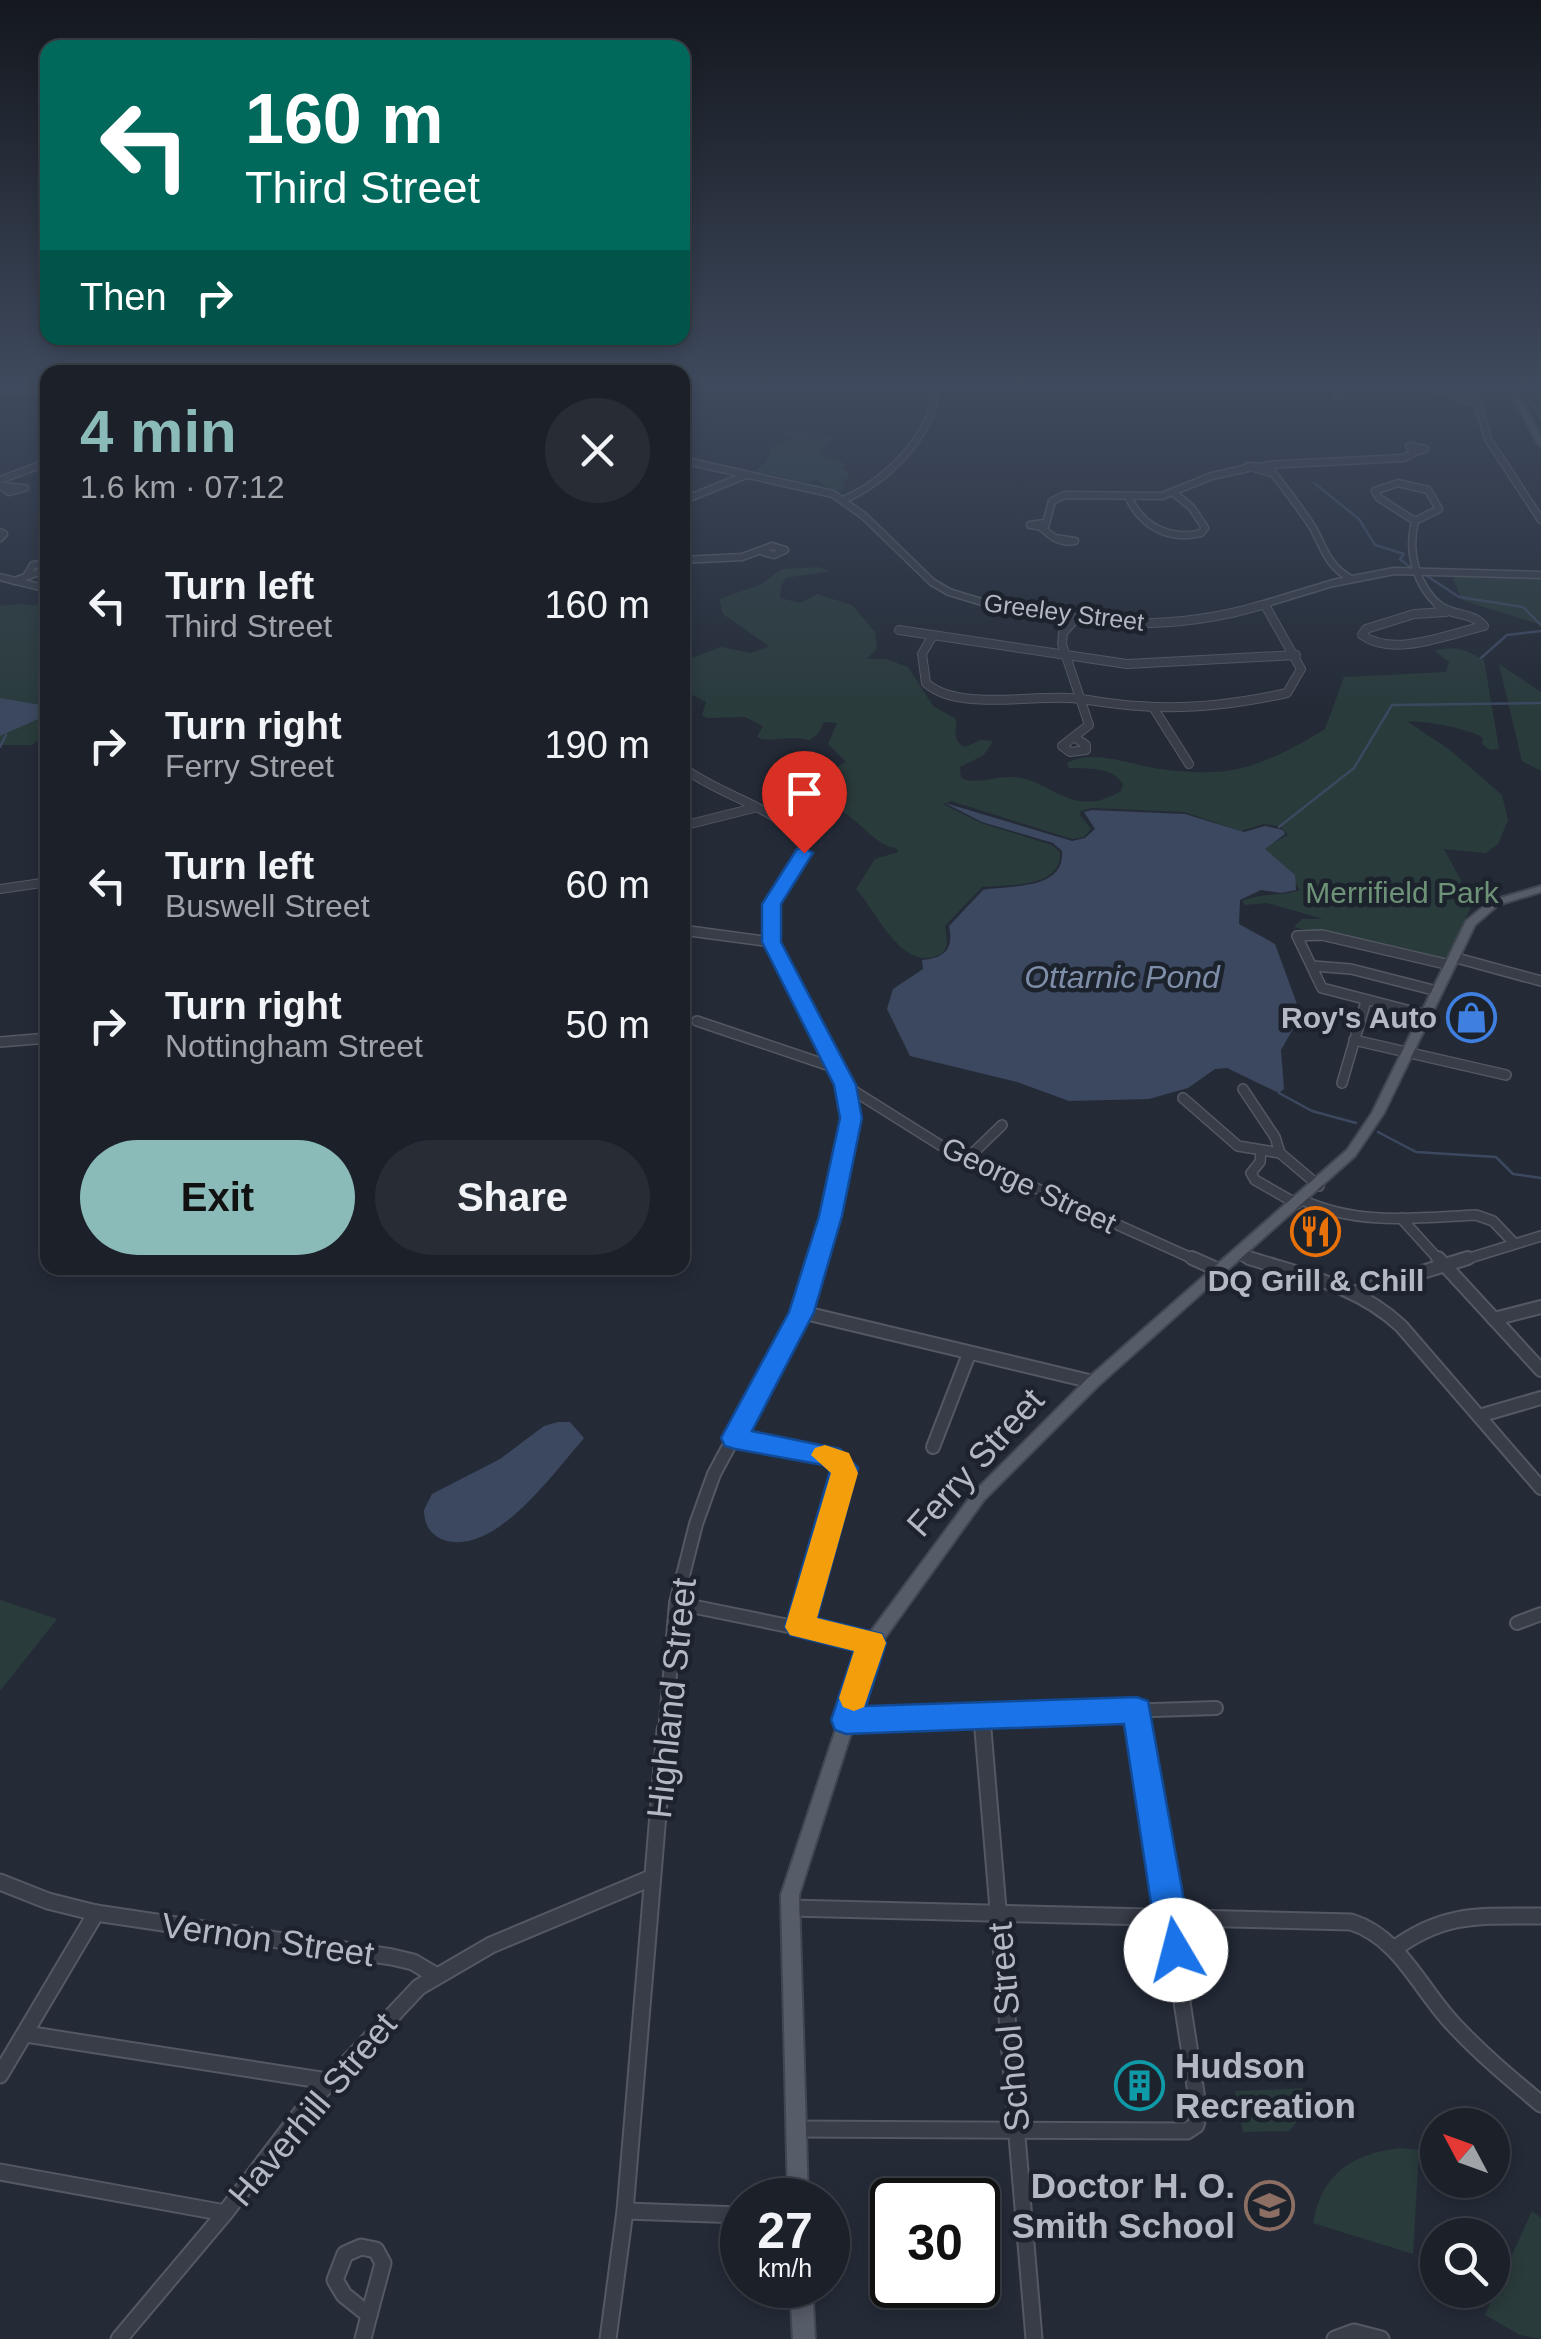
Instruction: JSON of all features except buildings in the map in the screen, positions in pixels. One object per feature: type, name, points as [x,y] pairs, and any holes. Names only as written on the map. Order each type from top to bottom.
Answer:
[{"type":"main road","name":"Ferry Street","points":[[797,2178],[789,1908],[798,1865],[872,1643],[970,1506],[1093,1382],[1318,1186],[1366,1133],[1474,918],[1494,904],[1541,889]]},
{"type":"main road","points":[[803,2308],[804,2339]]},
{"type":"street","name":"Greeley Street","points":[[827,493],[843,500],[943,589],[978,602],[1118,624],[1176,623],[1265,604],[1351,579],[1418,572],[1541,575]]},
{"type":"street","points":[[843,500],[856,493]]},
{"type":"street","points":[[1054,538],[1043,526],[1057,498],[1076,494],[1172,493]]},
{"type":"street","points":[[1128,496],[1134,508],[1165,534],[1182,537],[1202,533],[1205,528],[1189,503],[1174,493]]},
{"type":"street","points":[[1287,493],[1309,523],[1334,570],[1351,579]]},
{"type":"street","points":[[1376,493],[1415,521]]},
{"type":"street","points":[[1415,521],[1439,508],[1430,493]]},
{"type":"street","points":[[1521,493],[1541,520]]},
{"type":"street","points":[[1415,521],[1409,540],[1428,596],[1446,612],[1472,615],[1485,625],[1478,630],[1431,636],[1397,646],[1376,644],[1362,636],[1366,629],[1410,615],[1446,612]]},
{"type":"street","points":[[690,560],[763,552]]},
{"type":"street","points":[[13,582],[40,569]]},
{"type":"street","points":[[0,577],[40,587]]},
{"type":"street","points":[[932,636],[922,654],[926,683],[936,692],[956,698],[1082,700],[1153,707],[1284,695],[1300,672],[1296,656],[1265,604]]},
{"type":"street","points":[[1074,737],[1089,724],[1062,638],[1076,618]]},
{"type":"street","points":[[899,630],[1067,656],[1151,664],[1296,656]]},
{"type":"street","points":[[1153,707],[1189,764]]},
{"type":"street","points":[[690,771],[793,829],[806,846],[772,904],[771,942],[690,931]]},
{"type":"street","points":[[690,824],[755,807]]},
{"type":"street","points":[[0,889],[40,883]]},
{"type":"street","points":[[1426,1015],[1322,988],[1298,940],[1301,933],[1541,981]]},
{"type":"street","name":"Highland Street","points":[[608,2339],[624,2211],[676,1603],[714,1474],[801,1312],[845,1154],[851,1111],[845,1085],[771,942]]},
{"type":"street","points":[[1313,966],[1350,969],[1437,991]]},
{"type":"street","points":[[1342,1083],[1366,1002]]},
{"type":"street","points":[[697,1021],[834,1067]]},
{"type":"street","points":[[0,1042],[40,1039]]},
{"type":"street","points":[[1354,1040],[1506,1075]]},
{"type":"street","name":"George Street","points":[[845,1085],[940,1146],[1221,1270]]},
{"type":"street","points":[[1243,1089],[1275,1136],[1280,1153],[1318,1186]]},
{"type":"street","points":[[1183,1098],[1238,1146],[1280,1153]]},
{"type":"street","points":[[968,1158],[1002,1125]]},
{"type":"street","points":[[1261,1151],[1260,1162],[1251,1173],[1255,1180],[1300,1202],[1336,1214],[1400,1218],[1476,1215],[1493,1222],[1514,1243]]},
{"type":"street","points":[[1400,1218],[1541,1370]]},
{"type":"street","points":[[1356,1292],[1541,1236]]},
{"type":"street","points":[[1239,1255],[1356,1292],[1388,1313],[1541,1488]]},
{"type":"street","points":[[1494,1319],[1541,1307]]},
{"type":"street","points":[[801,1312],[1093,1382]]},
{"type":"street","points":[[933,1447],[969,1354]]},
{"type":"street","points":[[1478,1416],[1541,1398]]},
{"type":"street","points":[[735,1438],[830,1456],[845,1468],[800,1627]]},
{"type":"street","points":[[676,1603],[872,1643]]},
{"type":"street","points":[[1517,1623],[1541,1614]]},
{"type":"street","points":[[846,1720],[1216,1708]]},
{"type":"street","points":[[796,2129],[1187,2131],[1196,2125],[1199,2112],[1171,1914],[1137,1710]]},
{"type":"street","name":"School Street","points":[[982,1716],[1034,2339]]},
{"type":"street","name":"Haverhill Street","points":[[119,2339],[328,2081],[402,2002],[436,1975],[492,1946],[651,1878]]},
{"type":"street","name":"Vernon Street","points":[[0,1882],[48,1901],[96,1913],[392,1957],[436,1975]]},
{"type":"street","points":[[789,1908],[1338,1918],[1363,1925],[1394,1949],[1433,2002],[1465,2036],[1541,2104]]},
{"type":"street","points":[[0,2075],[96,1913]]},
{"type":"street","points":[[1394,1949],[1425,1926],[1460,1915],[1541,1916]]},
{"type":"street","points":[[26,2034],[328,2081]]},
{"type":"street","points":[[0,2172],[224,2213]]},
{"type":"street","points":[[624,2211],[720,2214]]},
{"type":"street","points":[[363,2339],[369,2315]]},
{"type":"street","points":[[1335,2339],[1354,2332],[1377,2338]]},
{"type":"green space","name":"Merrifield Park","points":[[819,567],[830,571],[786,578],[780,598],[800,603],[817,594],[852,605],[875,632],[877,649],[867,659],[886,659],[908,667],[933,706],[956,719],[958,742],[965,747],[981,740],[993,741],[984,755],[960,767],[961,778],[1023,779],[1088,802],[1121,791],[1123,784],[1106,771],[1069,768],[1067,763],[1076,759],[1106,758],[1189,772],[1244,768],[1287,751],[1325,729],[1344,677],[1446,672],[1449,662],[1435,651],[1448,648],[1467,651],[1484,660],[1499,749],[1490,750],[1482,744],[1483,738],[1469,732],[1408,722],[1450,750],[1502,795],[1508,820],[1498,844],[1486,853],[1444,849],[1473,903],[1444,962],[1294,927],[1302,919],[1323,919],[1267,903],[1245,905],[1242,901],[1250,898],[1300,890],[1283,864],[1261,849],[1288,835],[1280,826],[1263,824],[1241,831],[1184,812],[1092,808],[1080,815],[1091,829],[1084,837],[1072,839],[951,801],[943,804],[981,823],[1052,845],[1060,852],[1058,864],[1043,879],[982,887],[945,926],[943,952],[921,958],[910,953],[899,946],[856,889],[875,859],[898,852],[842,811],[840,795],[821,774],[846,762],[828,744],[837,723],[824,722],[818,734],[809,740],[762,739],[757,737],[763,726],[745,717],[702,715],[706,702],[690,694],[690,659],[721,647],[751,653],[769,646],[723,614],[719,599],[762,584],[782,569]]},
{"type":"green space","points":[[1452,576],[1541,576],[1541,625],[1462,600]]},
{"type":"green space","points":[[0,606],[40,606],[40,739],[32,745],[0,745]]},
{"type":"green space","points":[[1499,664],[1541,692],[1541,771],[1522,761]]},
{"type":"green space","points":[[0,1600],[57,1619],[0,1691]]},
{"type":"green space","points":[[1312,2088],[1315,2101],[1289,2131],[1243,2132],[1235,2091]]},
{"type":"green space","points":[[1401,2148],[1419,2150],[1413,2254],[1313,2223],[1323,2191],[1342,2169],[1368,2155]]},
{"type":"green space","points":[[1532,2211],[1541,2218],[1541,2339],[1520,2335],[1485,2315],[1488,2308],[1510,2308],[1510,2260]]},
{"type":"water","points":[[0,698],[40,705],[40,718],[0,736]]},
{"type":"water","name":"Ottarnic Pond","points":[[945,803],[1072,841],[1085,838],[1095,829],[1084,812],[1092,810],[1185,814],[1244,832],[1265,826],[1283,830],[1285,834],[1265,849],[1295,875],[1296,890],[1261,890],[1240,900],[1239,924],[1275,944],[1301,1015],[1281,1050],[1284,1089],[1279,1093],[1227,1068],[1215,1069],[1188,1088],[1149,1099],[1069,1101],[1017,1082],[910,1056],[887,1009],[893,989],[923,969],[922,960],[946,951],[949,926],[983,890],[1045,880],[1061,864],[1062,851],[1053,843],[982,822]]},
{"type":"water","points":[[570,1422],[584,1438],[522,1508],[483,1536],[463,1542],[444,1540],[432,1532],[424,1510],[432,1494],[500,1459],[544,1426]]},
{"type":"waterway","points":[[1327,493],[1359,519],[1375,545],[1404,554],[1400,559],[1412,569]]},
{"type":"waterway","points":[[1424,574],[1459,597],[1523,607],[1541,625]]},
{"type":"waterway","points":[[1481,658],[1507,635],[1541,631]]},
{"type":"waterway","points":[[1279,827],[1354,768],[1392,705],[1541,703]]},
{"type":"waterway","points":[[0,747],[6,735]]},
{"type":"waterway","points":[[1279,1093],[1312,1111],[1356,1123]]},
{"type":"waterway","points":[[1378,1132],[1416,1152],[1496,1157],[1513,1174],[1541,1178]]},
{"type":"slow traffic","points":[[825,1455],[839,1460],[845,1473],[800,1627],[872,1643],[854,1698]]},
{"type":"place","name":"Roy's Auto","points":[[1472,1017]]},
{"type":"place","name":"DQ Grill & Chill","points":[[1316,1231]]},
{"type":"place","name":"Hudson Recreation","points":[[1140,2085]]},
{"type":"place","name":"Doctor H. O. Smith School","points":[[1270,2205]]},
{"type":"route","points":[[804,853],[769,912],[771,942],[845,1085],[851,1118],[825,1237],[801,1312],[735,1438],[830,1456],[845,1468],[800,1627],[872,1643],[846,1720],[1137,1710],[1176,1950]]}]
